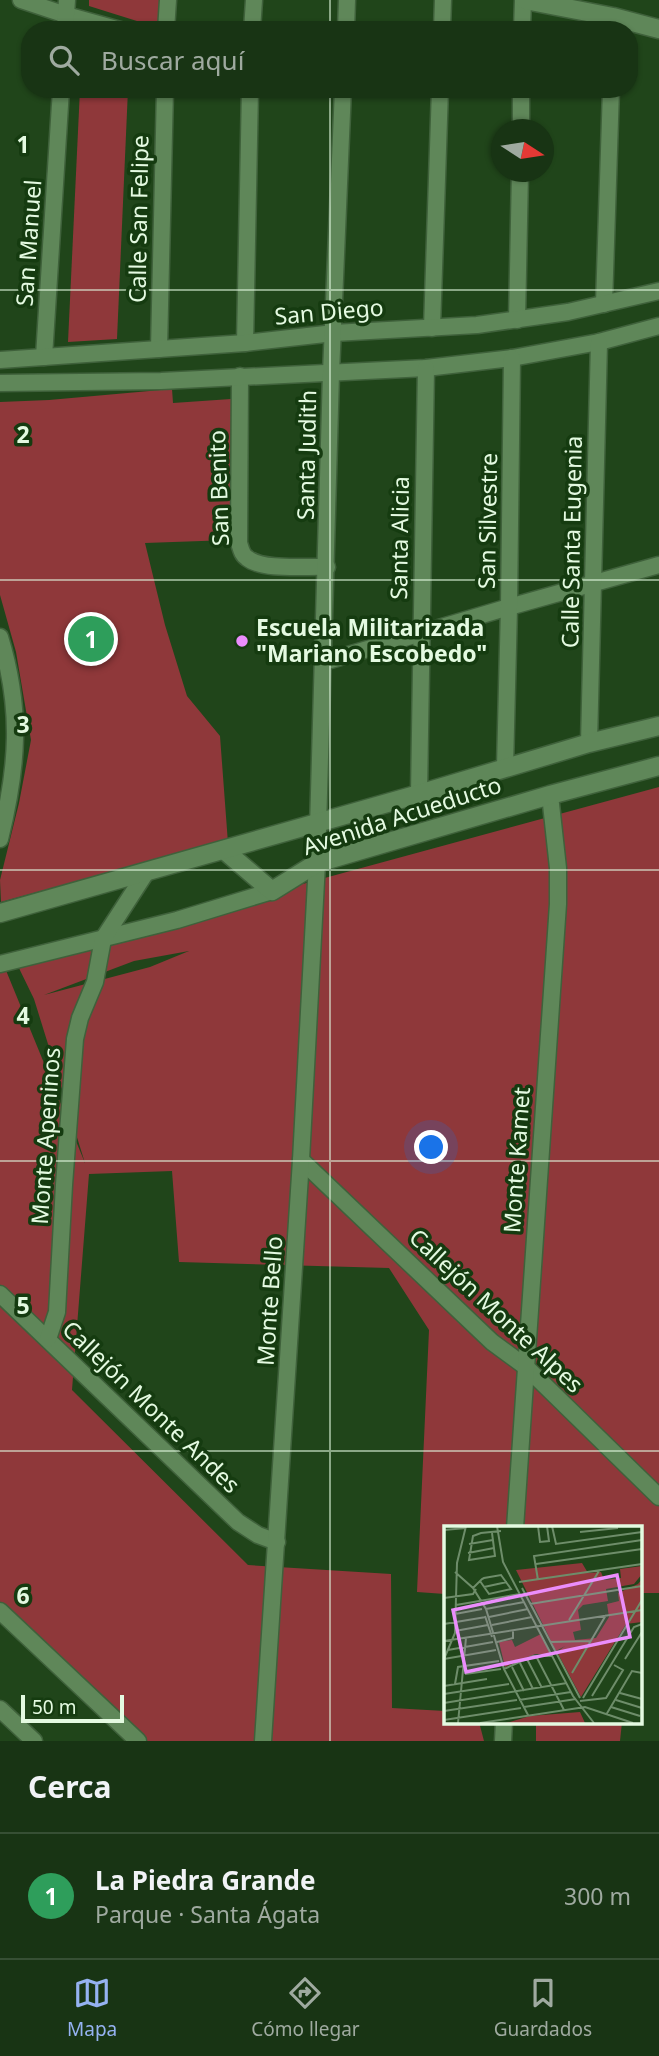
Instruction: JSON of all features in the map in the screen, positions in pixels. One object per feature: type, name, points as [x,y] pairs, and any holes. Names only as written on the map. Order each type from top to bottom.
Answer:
[{"type":"street","points":[[21,0],[88,21]]},
{"type":"street","points":[[166,21],[167,0]]},
{"type":"street","points":[[253,21],[254,0]]},
{"type":"street","points":[[346,21],[347,0]]},
{"type":"street","points":[[442,21],[443,0]]},
{"type":"street","points":[[523,21],[524,0],[602,21]]},
{"type":"street","points":[[638,27],[659,29]]},
{"type":"street","name":"San Manuel","points":[[44,357],[60,98]]},
{"type":"street","name":"Calle San Felipe","points":[[159,349],[165,98]]},
{"type":"street","points":[[245,343],[250,98]]},
{"type":"street","name":"Santa Judith","points":[[317,863],[331,373],[343,98]]},
{"type":"street","points":[[432,328],[440,98]]},
{"type":"street","points":[[521,119],[522,98]]},
{"type":"street","points":[[604,304],[611,98]]},
{"type":"street","points":[[517,320],[520,182]]},
{"type":"street","name":"San Diego","points":[[0,360],[245,343],[334,333],[477,325],[604,304],[659,291]]},
{"type":"street","points":[[0,383],[162,381],[426,368],[512,358],[599,342],[659,326]]},
{"type":"street","name":"Calle Santa Eugenia","points":[[589,743],[599,342]]},
{"type":"street","name":"San Silvestre","points":[[505,767],[512,358]]},
{"type":"street","name":"Santa Alicia","points":[[419,794],[426,368]]},
{"type":"street","name":"San Benito","points":[[240,376],[241,551],[245,557],[256,563],[327,567]]},
{"type":"street","points":[[324,662],[659,565]]},
{"type":"street","points":[[0,838],[13,778],[16,742],[12,684],[1,646]]},
{"type":"street","name":"Avenida Acueducto","points":[[0,913],[589,743],[659,726]]},
{"type":"street","points":[[0,746],[16,742]]},
{"type":"street","name":"Avenida Acueducto","points":[[0,964],[177,920],[272,891],[317,863],[659,765]]},
{"type":"street","name":"Monte Kamet","points":[[515,1526],[558,904],[558,868],[550,795]]},
{"type":"street","points":[[224,850],[272,891]]},
{"type":"street","name":"Monte Bello","points":[[263,1741],[301,1160],[317,863]]},
{"type":"street","points":[[103,939],[147,871]]},
{"type":"street","name":"Monte Apeninos","points":[[48,1339],[57,1312],[75,1039],[80,1018],[95,982],[103,939]]},
{"type":"street","name":"Callejón Monte Alpes","points":[[301,1160],[492,1342],[526,1367],[659,1497]]},
{"type":"street","name":"Callejón Monte Andes","points":[[0,1294],[238,1522],[258,1535],[277,1542]]},
{"type":"street","points":[[0,1611],[138,1741]]},
{"type":"street","points":[[0,1709],[34,1741]]},
{"type":"shaded area","points":[[89,0],[164,0],[164,21],[137,21],[89,6]]},
{"type":"shaded area","points":[[80,98],[128,98],[117,339],[68,342]]},
{"type":"shaded area","points":[[172,389],[173,403],[231,399],[230,540],[145,543],[165,625],[187,696],[220,736],[228,843],[1,902],[0,880],[31,740],[16,652],[0,595],[0,402]]},
{"type":"shaded area","points":[[659,787],[659,1593],[642,1593],[642,1526],[444,1526],[444,1594],[417,1592],[429,1330],[389,1268],[179,1262],[172,1171],[89,1174],[72,1390],[248,1565],[391,1574],[392,1708],[444,1711],[444,1724],[480,1724],[484,1741],[138,1741],[138,1731],[0,1602],[0,970],[5,968],[85,1163],[34,999],[16,962]],"holes":[[[189,951],[150,967],[44,995],[134,961]]]},
{"type":"shaded area","points":[[536,1724],[622,1724],[620,1741],[536,1741]]},
{"type":"place","name":"La Piedra Grande","points":[[91,639]]},
{"type":"place","name":"Escuela Militarizada \"Mariano Escobedo\"","points":[[242,641]]}]
